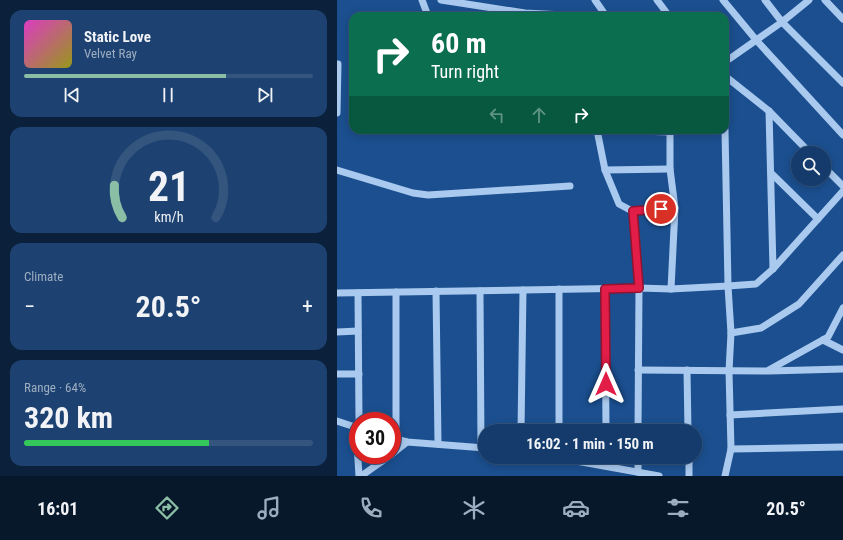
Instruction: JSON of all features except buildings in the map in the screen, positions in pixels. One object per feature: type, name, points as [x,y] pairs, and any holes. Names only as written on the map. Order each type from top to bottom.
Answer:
[{"type":"street","points":[[422,0],[426,12]]},
{"type":"street","points":[[441,0],[519,12]]},
{"type":"street","points":[[595,0],[603,12]]},
{"type":"street","points":[[657,0],[666,12]]},
{"type":"street","points":[[723,0],[757,41],[843,135]]},
{"type":"street","points":[[765,0],[782,22],[843,82]]},
{"type":"street","points":[[729,59],[757,41],[809,0]]},
{"type":"street","points":[[825,0],[842,16]]},
{"type":"street","points":[[337,113],[338,64]]},
{"type":"street","points":[[729,79],[769,111],[803,146]]},
{"type":"street","points":[[769,111],[773,269]]},
{"type":"street","points":[[598,134],[605,170],[619,204],[633,211],[675,208]]},
{"type":"street","points":[[670,134],[670,169],[675,208],[671,289]]},
{"type":"street","points":[[725,134],[728,286],[731,332],[729,371],[731,449],[725,476]]},
{"type":"street","points":[[605,170],[670,169]]},
{"type":"street","points":[[337,170],[413,193],[428,195],[571,186]]},
{"type":"street","points":[[771,173],[818,219]]},
{"type":"street","points":[[831,174],[843,186]]},
{"type":"street","points":[[337,293],[639,288],[671,289],[756,284],[773,269],[843,191]]},
{"type":"street","points":[[633,211],[639,288],[638,424]]},
{"type":"street","points":[[731,332],[761,328],[799,304],[843,255]]},
{"type":"street","points":[[559,289],[559,424]]},
{"type":"street","points":[[605,289],[606,424]]},
{"type":"street","points":[[521,424],[523,290]]},
{"type":"street","points":[[480,291],[483,424]]},
{"type":"street","points":[[394,412],[396,292]]},
{"type":"street","points":[[436,292],[438,444]]},
{"type":"street","points":[[358,293],[358,412]]},
{"type":"street","points":[[767,371],[828,337],[843,308]]},
{"type":"street","points":[[337,332],[358,331]]},
{"type":"street","points":[[823,340],[843,350]]},
{"type":"street","points":[[638,370],[843,370]]},
{"type":"street","points":[[687,370],[688,424]]},
{"type":"street","points":[[337,374],[359,374]]},
{"type":"street","points":[[730,415],[843,409]]},
{"type":"street","points":[[337,422],[349,424]]},
{"type":"street","points":[[401,440],[407,442],[478,448]]},
{"type":"street","points":[[401,447],[407,442]]},
{"type":"street","points":[[731,449],[843,447]]},
{"type":"street","points":[[360,464],[360,476]]},
{"type":"street","points":[[360,476],[378,464]]},
{"type":"street","points":[[595,464],[659,476]]},
{"type":"street","points":[[638,464],[638,472]]},
{"type":"street","points":[[689,464],[689,476]]},
{"type":"route","points":[[606,384],[605,289],[639,288],[633,211],[661,209]]}]
